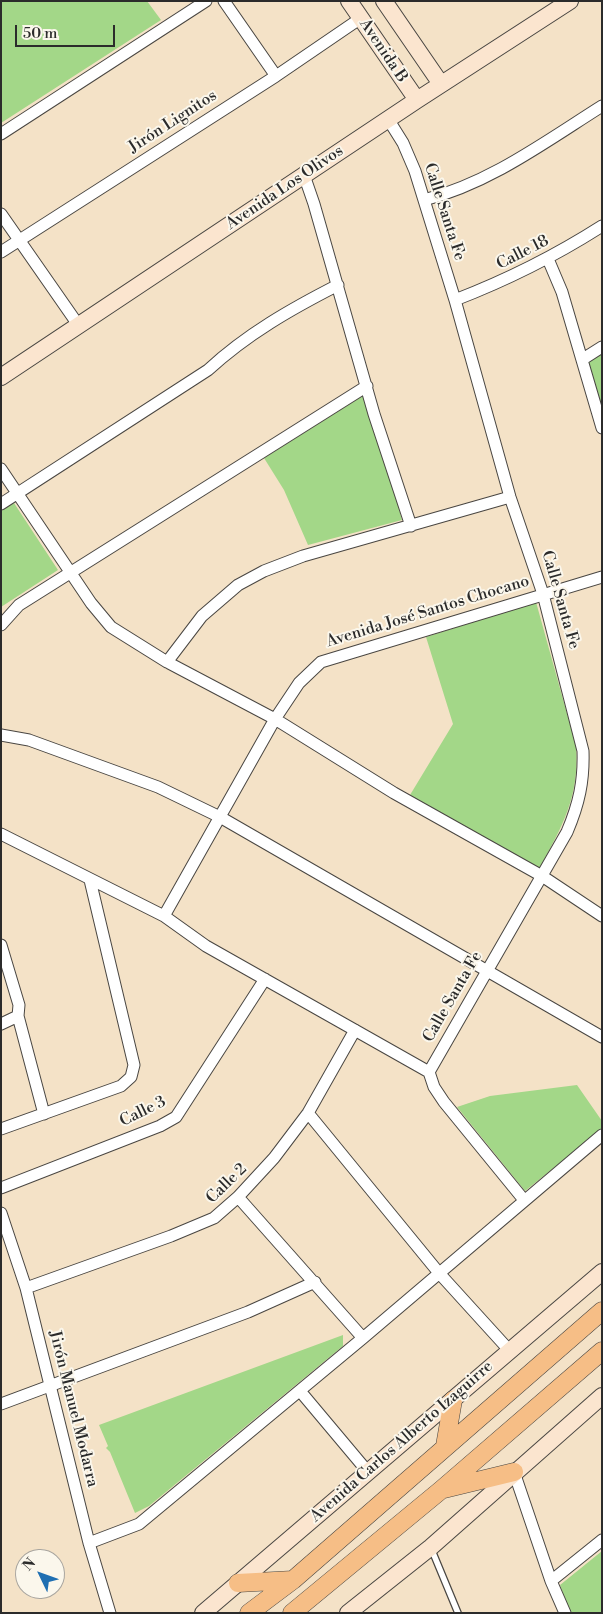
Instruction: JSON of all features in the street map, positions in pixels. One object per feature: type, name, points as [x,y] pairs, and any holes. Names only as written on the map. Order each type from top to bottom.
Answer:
[{"type":"main road","name":"Avenida Carlos Alberto Izaguirre","points":[[250,1613],[293,1580],[602,1311]]},
{"type":"main road","points":[[292,1613],[441,1490],[602,1351]]},
{"type":"main road","points":[[445,1446],[453,1400]]},
{"type":"main road","points":[[441,1490],[514,1472]]},
{"type":"main road","points":[[238,1583],[293,1580]]},
{"type":"street","points":[[1,134],[206,1]]},
{"type":"street","points":[[224,1],[276,76]]},
{"type":"street","name":"Avenida B","points":[[349,1],[417,100]]},
{"type":"street","name":"Avenida B","points":[[384,1],[441,84]]},
{"type":"street","name":"Avenida Los Olivos","points":[[1,377],[388,119],[570,1]]},
{"type":"street","name":"Jirón Lignitos","points":[[1,252],[276,76],[361,18]]},
{"type":"street","points":[[424,200],[458,189],[497,172],[602,106]]},
{"type":"street","name":"Calle Santa Fe","points":[[388,119],[406,150],[424,200],[455,300],[510,497],[543,594],[583,751],[584,775],[577,810],[567,832],[429,1072]]},
{"type":"street","points":[[304,175],[411,526]]},
{"type":"street","points":[[1,214],[79,326]]},
{"type":"street","name":"Calle 18","points":[[455,300],[508,280],[548,259],[602,226]]},
{"type":"street","points":[[548,259],[562,292],[602,428]]},
{"type":"street","points":[[1,504],[208,370],[236,344],[298,305],[338,285]]},
{"type":"street","points":[[583,359],[602,347]]},
{"type":"street","points":[[1,625],[19,606],[72,574],[253,456],[367,386]]},
{"type":"street","points":[[1,469],[72,574],[111,627],[167,662],[275,720],[394,793],[542,876],[602,916]]},
{"type":"street","points":[[167,662],[202,616],[238,585],[264,571],[303,556],[510,497]]},
{"type":"street","name":"Avenida José Santos Chocano","points":[[164,916],[275,720],[299,683],[322,662],[543,594],[602,578]]},
{"type":"street","points":[[1,735],[29,740],[158,787],[220,817],[486,972],[602,1037]]},
{"type":"street","points":[[1,834],[164,916],[206,946],[429,1072],[434,1086],[444,1102],[524,1200]]},
{"type":"street","points":[[1,1129],[121,1086],[130,1077],[134,1065],[90,880]]},
{"type":"street","points":[[1,946],[19,1005],[18,1016],[44,1114]]},
{"type":"street","name":"Calle 3","points":[[1,1188],[160,1126],[176,1117],[266,979]]},
{"type":"street","points":[[1,1024],[18,1016]]},
{"type":"street","name":"Calle 2","points":[[26,1288],[171,1236],[214,1218],[238,1197],[274,1158],[308,1113],[355,1030]]},
{"type":"street","points":[[308,1113],[439,1273],[509,1350]]},
{"type":"street","points":[[89,1543],[139,1524],[364,1338],[602,1135]]},
{"type":"street","points":[[238,1197],[364,1338]]},
{"type":"street","name":"Jirón Manuel Modarra","points":[[1,1213],[26,1288],[52,1384],[89,1543],[110,1613]]},
{"type":"street","name":"Avenida Carlos Alberto Izaguirre","points":[[203,1613],[602,1272]]},
{"type":"street","points":[[1,1404],[248,1312],[314,1282]]},
{"type":"street","points":[[300,1391],[368,1472]]},
{"type":"street","points":[[348,1613],[431,1547],[602,1396]]},
{"type":"street","points":[[514,1472],[551,1581],[565,1613]]},
{"type":"street","points":[[551,1581],[602,1540]]},
{"type":"lane","points":[[431,1547],[458,1613]]},
{"type":"green space","points":[[1,1],[147,1],[161,20],[1,123]]},
{"type":"green space","points":[[602,352],[602,410],[587,361]]},
{"type":"green space","points":[[364,395],[374,418],[402,520],[308,545],[284,490],[264,458]]},
{"type":"green space","points":[[14,503],[58,570],[1,607],[1,511]]},
{"type":"green space","points":[[536,602],[576,746],[577,764],[568,810],[539,869],[410,795],[453,724],[426,637]]},
{"type":"green space","points":[[577,1085],[602,1121],[602,1129],[525,1191],[457,1107],[490,1096]]},
{"type":"green space","points":[[343,1335],[343,1346],[149,1506],[135,1513],[110,1452],[106,1448],[108,1446],[99,1425]]},
{"type":"green space","points":[[602,1551],[602,1613],[570,1613],[560,1585]]}]
